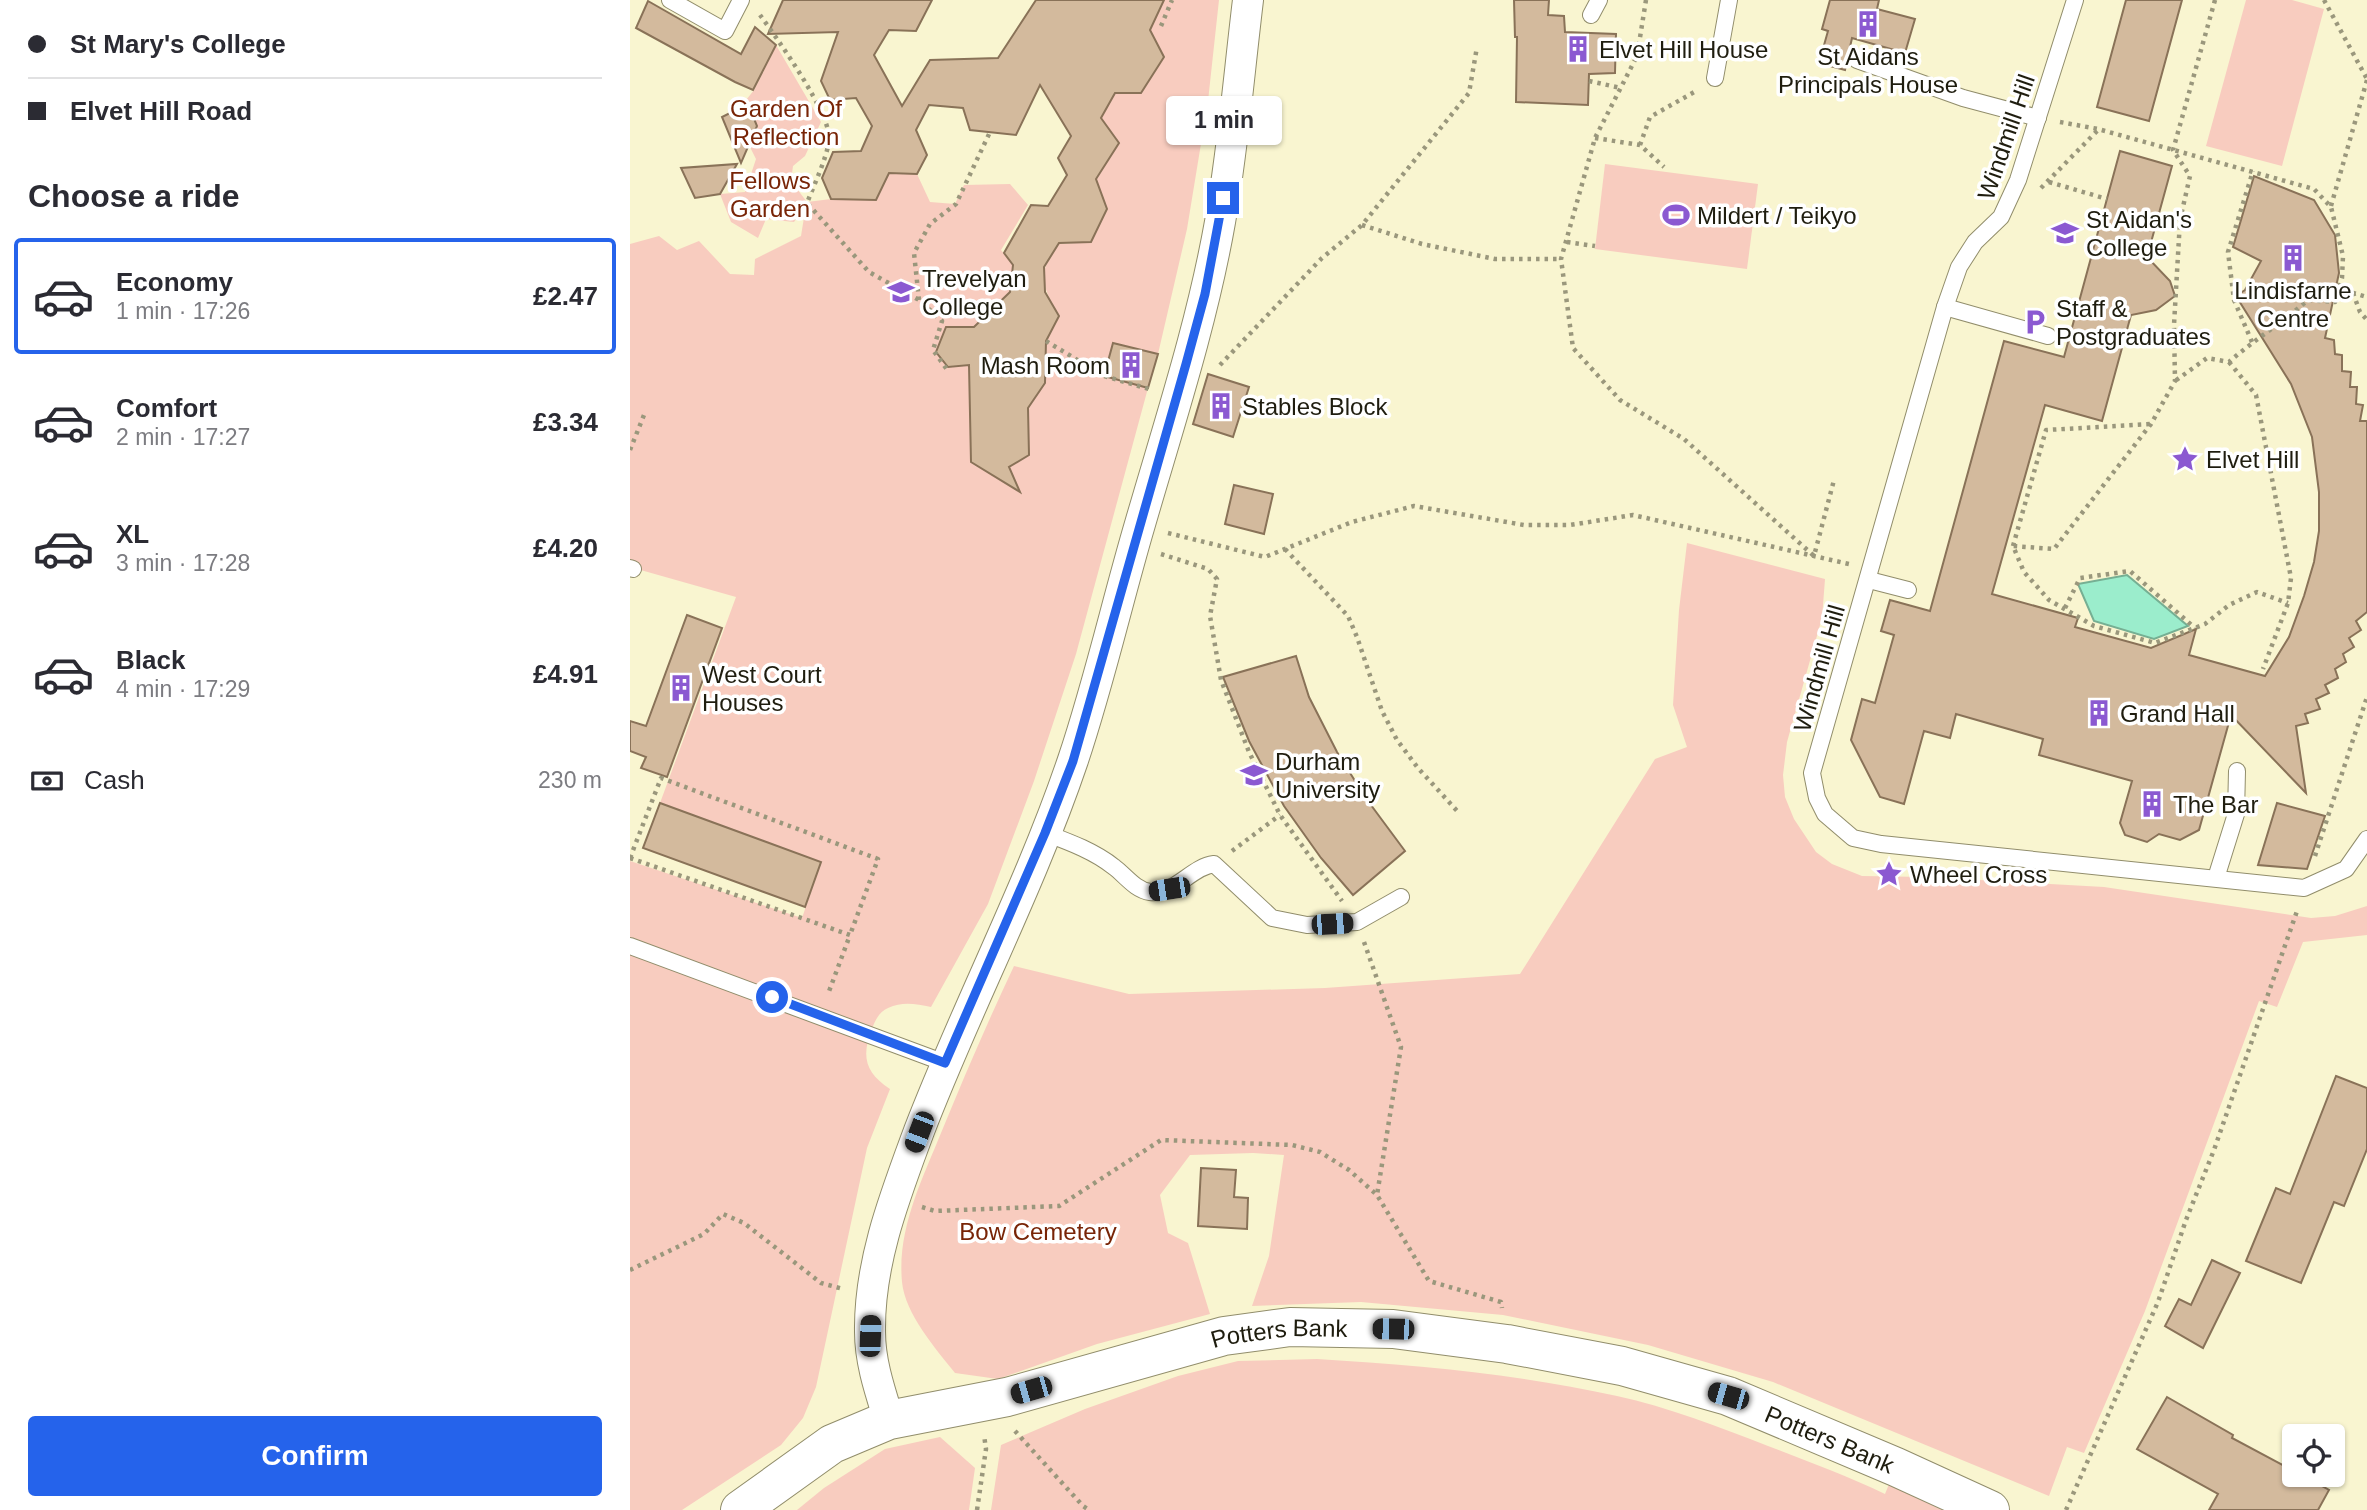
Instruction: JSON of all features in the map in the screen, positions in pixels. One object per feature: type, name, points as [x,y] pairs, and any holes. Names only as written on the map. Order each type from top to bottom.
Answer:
[{"type":"street","points":[[889,1420],[876,1377],[870,1336],[871,1297],[880,1245],[894,1197],[945,1063],[1045,833],[1073,761],[1205,294],[1220,221],[1248,0]]},
{"type":"street","name":"Potters Bank","points":[[740,1510],[832,1444],[889,1420],[993,1399],[1224,1336],[1290,1327],[1393,1329],[1507,1344],[1622,1366],[1728,1396],[1896,1466],[1990,1510]]},
{"type":"lane","points":[[670,0],[726,31],[741,0]]},
{"type":"lane","points":[[1591,15],[1599,0]]},
{"type":"lane","points":[[1715,78],[1729,0]]},
{"type":"lane","name":"Windmill Hill","points":[[2075,0],[2018,180],[2001,217],[1975,243],[1959,267],[1944,307],[1812,773],[1817,798],[1825,814],[1853,838],[1881,844],[2304,888]]},
{"type":"lane","points":[[1857,60],[1963,98],[2038,118]]},
{"type":"lane","points":[[1944,307],[2048,336]]},
{"type":"lane","points":[[1870,575],[1908,590]]},
{"type":"lane","points":[[2216,878],[2236,814],[2237,771]]},
{"type":"lane","points":[[1045,833],[1093,853],[1133,884],[1150,892],[1169,889],[1196,870],[1214,864],[1272,918],[1307,925],[1357,922],[1401,897]]},
{"type":"lane","points":[[2304,888],[2346,869],[2367,839]]},
{"type":"lane","points":[[630,946],[945,1063]]},
{"type":"path","points":[[1161,26],[1172,0]]},
{"type":"path","points":[[1646,0],[1637,56],[1595,138],[1561,260],[1573,348],[1620,400],[1684,439],[1814,556]]},
{"type":"path","points":[[2175,381],[2174,326],[2180,220],[2190,176],[2174,150],[2215,0]]},
{"type":"path","points":[[2324,0],[2367,79],[2330,207]]},
{"type":"path","points":[[756,10],[794,62],[825,122],[830,140],[807,203],[869,272],[919,300],[942,321],[933,350],[948,371]]},
{"type":"path","points":[[1213,372],[1322,258],[1362,225],[1469,93],[1477,47]]},
{"type":"path","points":[[1640,145],[1650,117],[1715,78]]},
{"type":"path","points":[[1589,81],[1621,88]]},
{"type":"path","points":[[2038,118],[2098,129],[2314,189],[2330,207],[2343,256],[2342,278],[2335,302],[2308,300],[2229,362]]},
{"type":"path","points":[[2001,217],[2049,182],[2098,129]]},
{"type":"path","points":[[919,300],[914,253],[929,224],[956,204],[990,132]]},
{"type":"path","points":[[1595,138],[1640,145],[1664,167]]},
{"type":"path","points":[[2252,342],[2234,300],[2228,251],[2253,171]]},
{"type":"path","points":[[2049,182],[2107,199]]},
{"type":"path","points":[[1362,225],[1422,244],[1495,259],[1561,260]]},
{"type":"path","points":[[1567,242],[1595,246]]},
{"type":"path","points":[[2338,288],[2367,297]]},
{"type":"path","points":[[2353,293],[2360,313],[2367,320]]},
{"type":"path","points":[[1046,341],[1104,376],[1176,399]]},
{"type":"path","points":[[2013,546],[2054,549],[2151,424],[2175,381],[2207,358],[2229,362],[2256,395],[2291,578],[2288,603],[2263,668]]},
{"type":"path","points":[[630,450],[644,415]]},
{"type":"path","points":[[2151,424],[2046,430],[2013,546],[2024,572],[2049,600],[2094,626],[2155,643],[2205,624],[2229,605],[2257,592],[2288,603]]},
{"type":"path","points":[[1814,556],[1834,480]]},
{"type":"path","points":[[1137,535],[1265,557],[1352,522],[1414,506],[1524,525],[1570,525],[1633,515],[1814,556],[1870,575]]},
{"type":"path","points":[[1137,535],[1208,569],[1217,579],[1210,616],[1219,672],[1250,752],[1280,816],[1357,922],[1401,1047],[1377,1195]]},
{"type":"path","points":[[1285,549],[1348,616],[1382,711],[1397,740],[1418,768],[1459,813]]},
{"type":"path","points":[[2065,608],[2080,578],[2130,571],[2195,628]]},
{"type":"path","points":[[2066,1510],[2158,1302],[2214,1150],[2367,697]]},
{"type":"path","points":[[819,1014],[850,935],[878,859],[661,778],[630,858],[850,935]]},
{"type":"path","points":[[2182,805],[2193,800],[2236,814]]},
{"type":"path","points":[[1214,864],[1280,816]]},
{"type":"path","points":[[894,1197],[934,1211],[1059,1206],[1161,1140],[1292,1145],[1320,1152],[1349,1170],[1377,1195],[1429,1281],[1501,1302],[1507,1344]]},
{"type":"path","points":[[630,1270],[704,1234],[723,1214],[744,1223],[821,1283],[871,1297]]},
{"type":"path","points":[[977,1510],[993,1399]]},
{"type":"path","points":[[993,1399],[1016,1433],[1089,1510]]},
{"type":"green space","points":[[1152,0],[1219,0],[1208,101],[1187,229],[1158,354],[1113,343],[1104,375],[1148,388],[1076,654],[1034,781],[988,904],[931,1007],[899,1004],[885,1009],[872,1029],[866,1056],[870,1070],[890,1089],[867,1148],[816,1387],[803,1418],[781,1445],[682,1510],[630,1510],[630,861],[802,918],[821,862],[660,803],[736,597],[630,567],[630,244],[659,236],[677,250],[699,241],[730,274],[754,275],[755,259],[801,236],[806,205],[794,222],[766,219],[758,238],[731,222],[720,194],[745,192],[756,159],[749,145],[757,126],[752,114],[739,109],[754,90],[776,45],[821,122],[805,156],[793,166],[791,181],[807,202],[831,199],[889,173],[917,174],[930,202],[955,204],[964,185],[1010,184],[1028,205],[1001,250],[1013,265],[1010,292],[995,328],[946,327],[936,352],[948,366],[969,365],[971,462],[1011,472],[1009,467],[1029,454],[1028,408],[1045,383],[1046,341],[1059,317],[1044,281],[1049,259],[1043,245],[1091,242],[1107,210],[1096,179],[1119,143],[1101,118],[1115,93],[1141,92],[1164,57],[1150,30],[1159,11]]},
{"type":"green space","points":[[2246,0],[2292,0],[2324,9],[2282,166],[2206,146]]},
{"type":"green space","name":"Mildert / Teikyo","points":[[1605,164],[1758,184],[1747,269],[1595,249]]},
{"type":"green space","name":"Bow Cemetery","points":[[1687,543],[1825,579],[1822,618],[1787,742],[1783,775],[1785,797],[1794,819],[1816,852],[1832,864],[1862,876],[2104,887],[2311,918],[2335,916],[2367,906],[2367,935],[2303,942],[2277,1007],[2259,1001],[2145,1311],[2084,1453],[2067,1447],[2049,1496],[1773,1382],[1648,1345],[1503,1315],[1361,1302],[1252,1306],[1269,1256],[1284,1155],[1190,1155],[1160,1195],[1168,1233],[1188,1243],[1210,1314],[1097,1344],[998,1379],[955,1373],[922,1330],[904,1294],[901,1262],[903,1243],[912,1205],[926,1169],[1014,966],[1129,994],[1325,988],[1520,974],[1655,759],[1687,747],[1673,705],[1679,610]]},
{"type":"green space","points":[[1317,1359],[1467,1372],[1617,1396],[1712,1425],[1885,1494],[1896,1467],[1990,1510],[991,1510],[1001,1445],[1085,1409],[1178,1376],[1238,1361]]},
{"type":"green space","points":[[940,1437],[975,1468],[969,1510],[797,1510],[824,1488],[885,1449]]},
{"type":"shaded area","points":[[2127,575],[2188,626],[2154,639],[2094,621],[2078,584]]},
{"type":"building","points":[[783,0],[932,0],[916,31],[889,30],[874,55],[902,106],[930,60],[998,58],[1036,0],[1164,0],[1150,30],[1164,57],[1141,93],[1115,93],[1101,118],[1119,143],[1096,179],[1107,209],[1091,242],[1059,243],[1044,267],[1045,292],[1059,316],[1046,341],[1045,383],[1028,408],[1029,455],[1009,467],[1020,492],[971,462],[969,365],[948,367],[936,352],[946,327],[974,327],[1010,292],[1013,265],[1004,253],[1031,205],[1048,206],[1067,175],[1058,158],[1071,136],[1040,85],[1016,135],[970,130],[963,108],[929,105],[916,130],[927,155],[917,174],[889,173],[876,200],[831,199],[822,178],[833,152],[861,151],[872,126],[856,98],[830,100],[821,81],[838,32],[768,34]]},
{"type":"building","name":"Elvet Hill House","points":[[1514,0],[1549,0],[1548,15],[1564,16],[1565,32],[1616,34],[1615,73],[1589,74],[1588,105],[1516,102],[1517,37]]},
{"type":"building","name":"St Aidans Principals House","points":[[1830,0],[1879,0],[1877,9],[1915,19],[1905,53],[1852,38],[1845,70],[1819,63],[1828,31],[1822,29]]},
{"type":"building","points":[[2126,0],[2182,0],[2149,121],[2097,107]]},
{"type":"building","points":[[648,1],[741,54],[755,27],[776,45],[753,90],[636,28]]},
{"type":"building","points":[[748,104],[757,126],[741,163],[722,117]]},
{"type":"building","name":"St Aidan's College","points":[[2120,151],[2172,166],[2147,257],[2170,281],[2175,296],[2156,310],[2131,315],[2102,421],[2045,405],[1992,594],[2078,618],[2075,627],[2151,648],[2196,629],[2189,655],[2265,676],[2289,637],[2314,562],[2319,531],[2319,492],[2312,437],[2291,384],[2236,296],[2245,290],[2261,261],[2233,247],[2254,176],[2314,200],[2335,235],[2339,273],[2325,338],[2334,340],[2335,354],[2342,355],[2342,371],[2351,372],[2350,387],[2357,387],[2356,404],[2363,405],[2360,421],[2367,421],[2367,612],[2356,621],[2361,630],[2349,638],[2354,647],[2343,654],[2346,662],[2335,669],[2338,678],[2325,685],[2329,693],[2316,699],[2320,709],[2305,714],[2308,723],[2296,726],[2306,793],[2231,715],[2199,830],[2180,840],[2159,834],[2147,842],[2125,835],[2120,823],[2132,781],[2039,755],[2043,739],[1956,714],[1950,738],[1924,731],[1904,804],[1880,797],[1851,740],[1862,699],[1875,703],[1894,635],[1881,631],[1890,600],[1930,611],[2004,341],[2064,357]]},
{"type":"building","points":[[737,164],[720,194],[695,198],[681,168]]},
{"type":"building","name":"Mash Room","points":[[1113,343],[1158,354],[1148,388],[1104,376]]},
{"type":"building","name":"Stables Block","points":[[1208,374],[1249,387],[1233,437],[1193,424]]},
{"type":"building","points":[[1234,485],[1273,494],[1264,534],[1225,524]]},
{"type":"building","name":"West Court Houses","points":[[687,615],[722,628],[667,777],[641,768],[646,757],[630,751],[630,721],[646,726]]},
{"type":"building","points":[[1296,656],[1309,697],[1337,752],[1365,797],[1405,851],[1353,895],[1321,858],[1284,806],[1249,741],[1223,677]]},
{"type":"building","points":[[660,803],[821,862],[805,907],[643,848]]},
{"type":"building","points":[[2277,803],[2325,816],[2307,869],[2258,865]]},
{"type":"building","points":[[2336,1076],[2367,1088],[2367,1149],[2344,1206],[2334,1202],[2301,1283],[2246,1261],[2276,1188],[2290,1194]]},
{"type":"building","points":[[1201,1168],[1236,1170],[1234,1197],[1248,1198],[1247,1229],[1198,1226]]},
{"type":"building","points":[[2212,1260],[2240,1273],[2203,1348],[2165,1326],[2179,1299],[2191,1305]]},
{"type":"building","points":[[2167,1397],[2233,1435],[2232,1438],[2282,1465],[2282,1487],[2324,1487],[2329,1490],[2318,1510],[2209,1510],[2218,1494],[2137,1449]]},
{"type":"place","name":"St Aidans Principals House","points":[[1868,24]]},
{"type":"place","name":"Elvet Hill House","points":[[1578,49]]},
{"type":"place","name":"Mildert / Teikyo","points":[[1676,215]]},
{"type":"place","name":"St Aidan's College","points":[[2065,233]]},
{"type":"place","name":"Lindisfarne Centre","points":[[2293,258]]},
{"type":"place","name":"Trevelyan College","points":[[901,292]]},
{"type":"place","name":"Staff & Postgraduates","points":[[2035,322]]},
{"type":"place","name":"Mash Room","points":[[1131,365]]},
{"type":"place","name":"Stables Block","points":[[1221,406]]},
{"type":"place","name":"Elvet Hill","points":[[2185,459]]},
{"type":"place","name":"West Court Houses","points":[[681,688]]},
{"type":"place","name":"Grand Hall","points":[[2099,713]]},
{"type":"place","name":"Durham University","points":[[1254,775]]},
{"type":"place","name":"The Bar","points":[[2152,804]]},
{"type":"place","name":"Wheel Cross","points":[[1889,874]]},
{"type":"route","points":[[772,997],[945,1063],[1000,940],[1073,761],[1205,294],[1223,198]]},
{"type":"park label","name":"Garden Of Reflection","points":[[786,122]]},
{"type":"park label","name":"Fellows Garden","points":[[770,194]]}]
